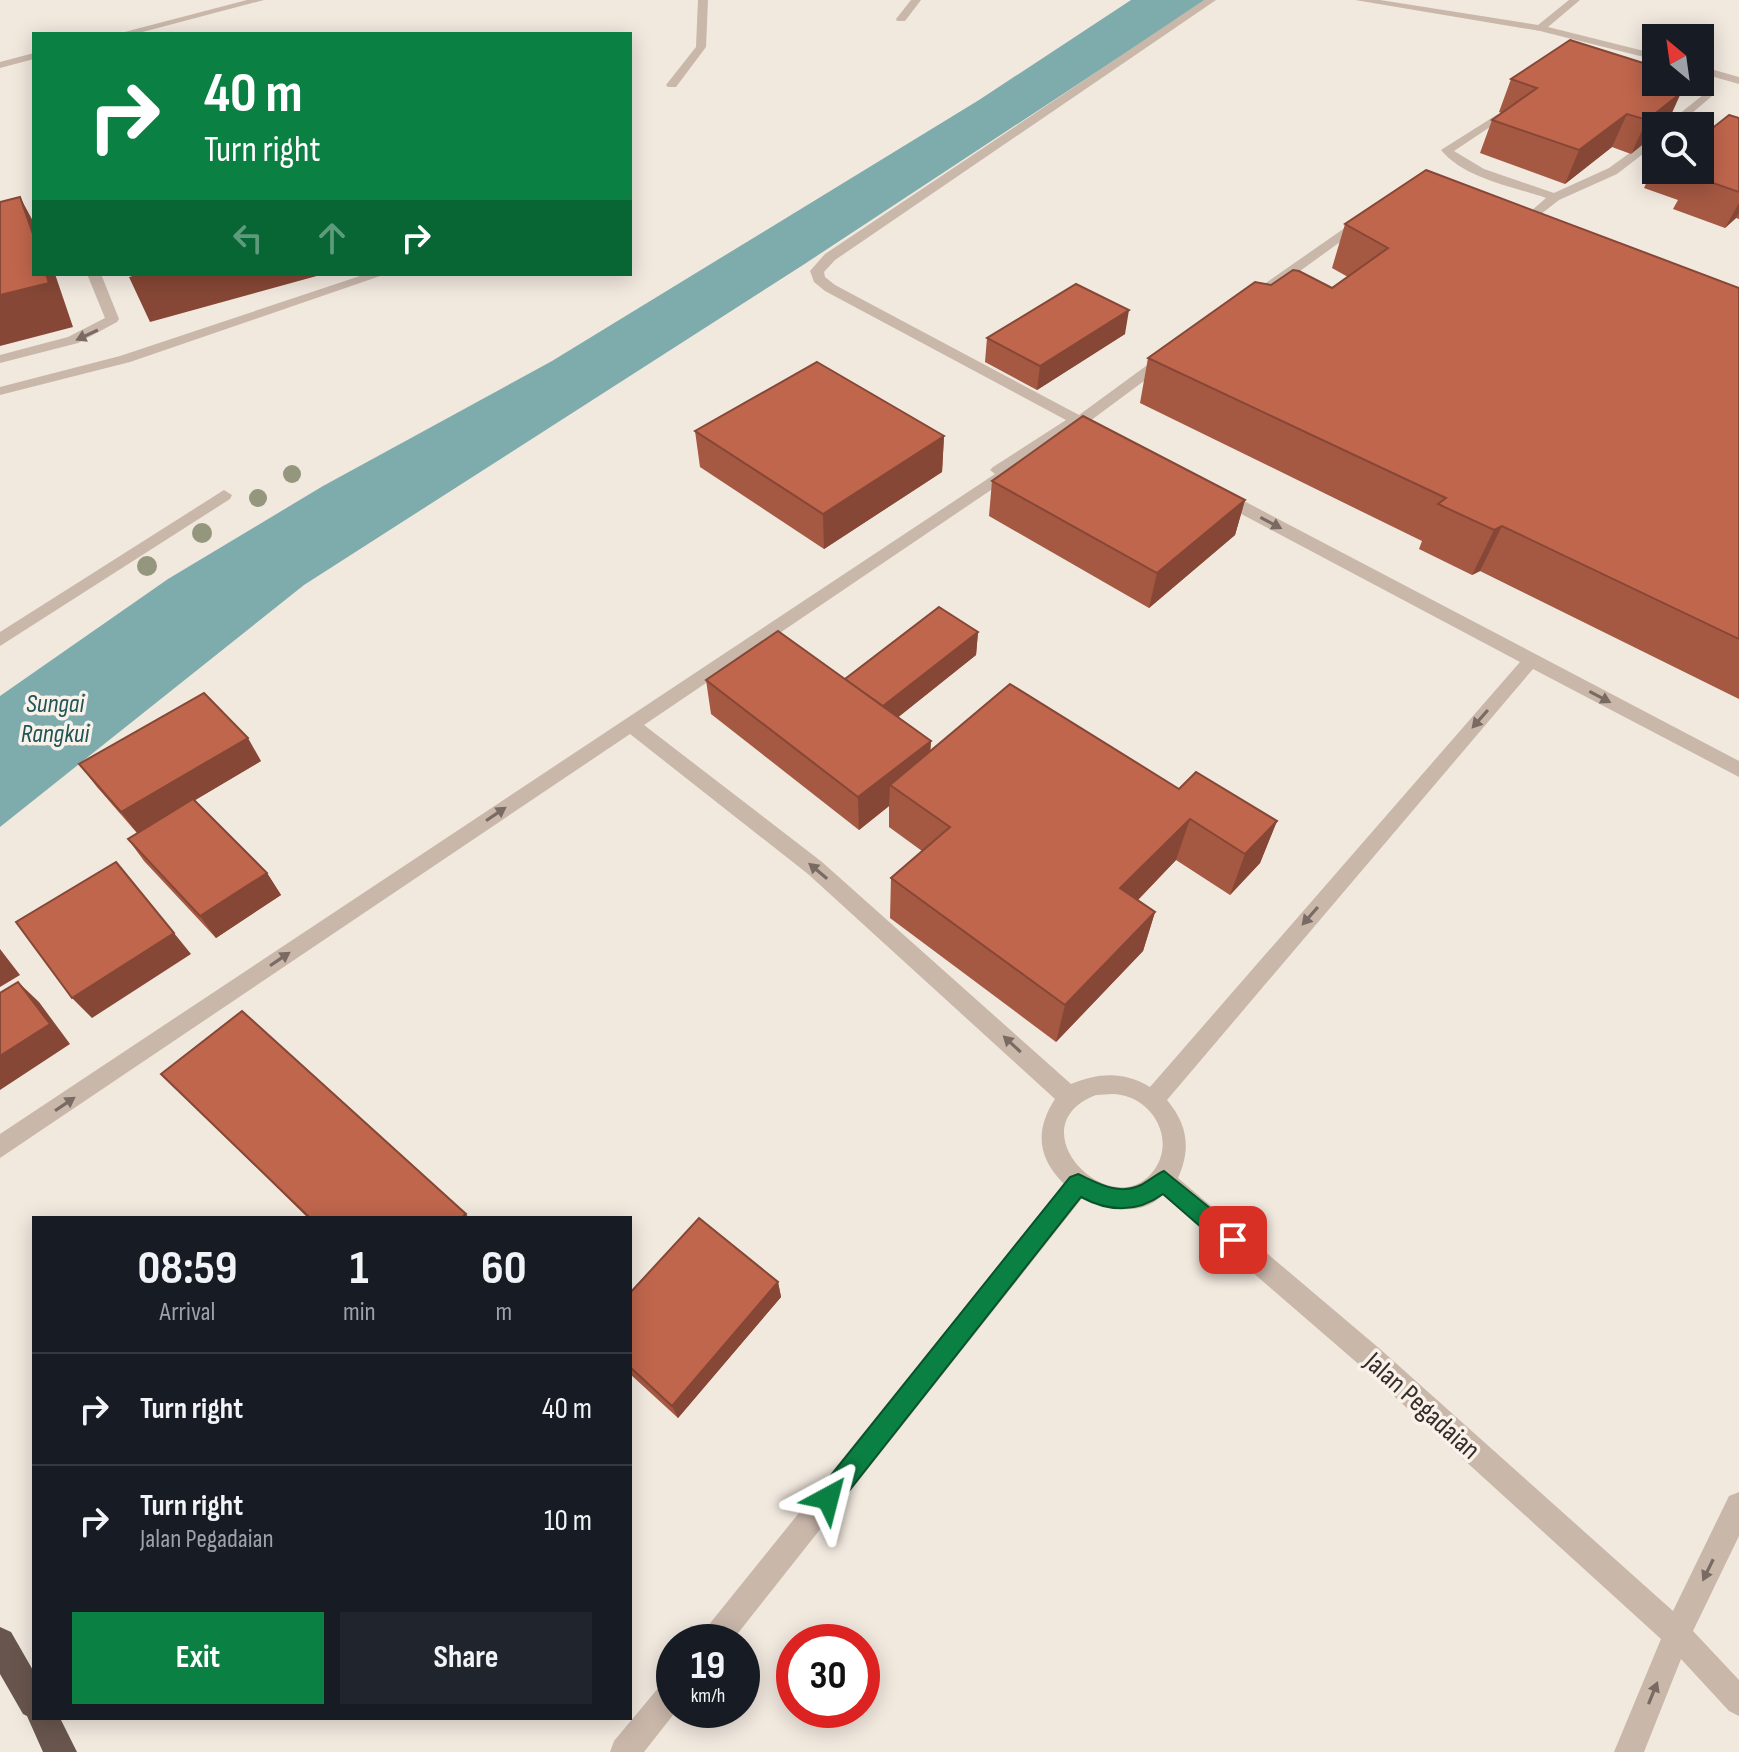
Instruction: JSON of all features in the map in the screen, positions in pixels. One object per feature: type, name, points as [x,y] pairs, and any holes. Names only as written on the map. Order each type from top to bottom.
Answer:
[{"type":"highway","points":[[0,1643],[32,1699]]},
{"type":"highway","points":[[43,1720],[61,1752]]},
{"type":"street","points":[[130,32],[259,0]]},
{"type":"street","points":[[672,85],[701,47],[703,0]]},
{"type":"street","points":[[901,19],[916,0]]},
{"type":"street","points":[[1106,435],[830,288],[819,279],[817,271],[830,257],[1211,0]]},
{"type":"street","points":[[1360,0],[1540,28],[1642,54]]},
{"type":"street","points":[[1540,28],[1575,0]]},
{"type":"street","points":[[0,65],[32,57]]},
{"type":"street","points":[[1714,73],[1739,81]]},
{"type":"street","points":[[1687,112],[1706,96]]},
{"type":"street","points":[[1498,117],[1447,150],[1449,154],[1464,164],[1555,197]]},
{"type":"street","points":[[1541,226],[1520,219],[1555,197],[1613,171],[1642,149]]},
{"type":"street","points":[[1236,310],[1378,211]]},
{"type":"street","points":[[0,359],[76,340],[100,329],[112,319],[95,276]]},
{"type":"street","points":[[0,391],[125,359],[373,276]]},
{"type":"street","points":[[0,1147],[630,724],[674,698],[1073,428],[1079,420],[1184,346]]},
{"type":"street","points":[[1201,486],[1739,770]]},
{"type":"street","points":[[0,640],[224,495]]},
{"type":"street","points":[[1153,1100],[1531,660]]},
{"type":"street","points":[[630,724],[815,868],[1069,1097]]},
{"type":"street","points":[[1095,1085],[1125,1086],[1153,1100],[1169,1118],[1176,1140],[1175,1162],[1164,1181],[1146,1194],[1124,1200],[1100,1196],[1078,1185],[1059,1165],[1051,1140],[1055,1116],[1069,1097],[1095,1085]]},
{"type":"street","name":"Jalan Pegadaian","points":[[1164,1181],[1371,1358],[1677,1634],[1739,1701]]},
{"type":"street","points":[[727,1624],[1078,1185]]},
{"type":"street","points":[[1629,1752],[1677,1634],[1739,1506]]},
{"type":"street","points":[[625,1752],[656,1713]]},
{"type":"water","name":"Sungai Rangkui","points":[[1131,0],[1206,0],[803,265],[304,585],[0,827],[0,696],[168,579],[323,486],[552,361],[979,100]]},
{"type":"building","points":[[1570,40],[1642,63],[1642,96],[1677,96],[1657,112],[1642,112],[1642,118],[1627,114],[1579,150],[1492,120],[1537,88],[1511,79]]},
{"type":"building","points":[[1729,115],[1739,118],[1739,192],[1714,183],[1714,127]]},
{"type":"building","points":[[1426,170],[1739,288],[1739,639],[1502,526],[1494,530],[1438,504],[1446,498],[1148,358],[1255,282],[1271,285],[1293,270],[1332,288],[1388,248],[1345,224]]},
{"type":"building","points":[[20,197],[32,231],[32,276],[47,276],[49,283],[0,295],[0,202]]},
{"type":"building","points":[[1076,284],[1129,310],[1040,366],[987,338]]},
{"type":"building","points":[[817,362],[944,436],[823,514],[695,431]]},
{"type":"building","points":[[1083,416],[1245,500],[1157,573],[992,481]]},
{"type":"building","points":[[939,607],[978,632],[883,706],[845,679]]},
{"type":"building","points":[[778,631],[931,741],[858,797],[706,680]]},
{"type":"building","points":[[1010,684],[1179,789],[1196,772],[1277,821],[1245,854],[1190,819],[1120,888],[1155,912],[1065,1005],[891,878],[950,827],[890,785]]},
{"type":"building","points":[[204,693],[248,738],[121,812],[79,764]]},
{"type":"building","points":[[193,799],[267,873],[200,916],[128,839]]},
{"type":"building","points":[[116,862],[174,933],[72,998],[16,922]]},
{"type":"building","points":[[18,982],[50,1024],[0,1056],[0,993]]},
{"type":"building","points":[[242,1011],[466,1214],[308,1216],[161,1074]]},
{"type":"building","points":[[699,1218],[778,1282],[672,1406],[632,1369],[632,1291]]},
{"type":"route","points":[[828,1498],[1078,1185],[1100,1196],[1124,1200],[1146,1194],[1164,1181],[1233,1240]]}]
